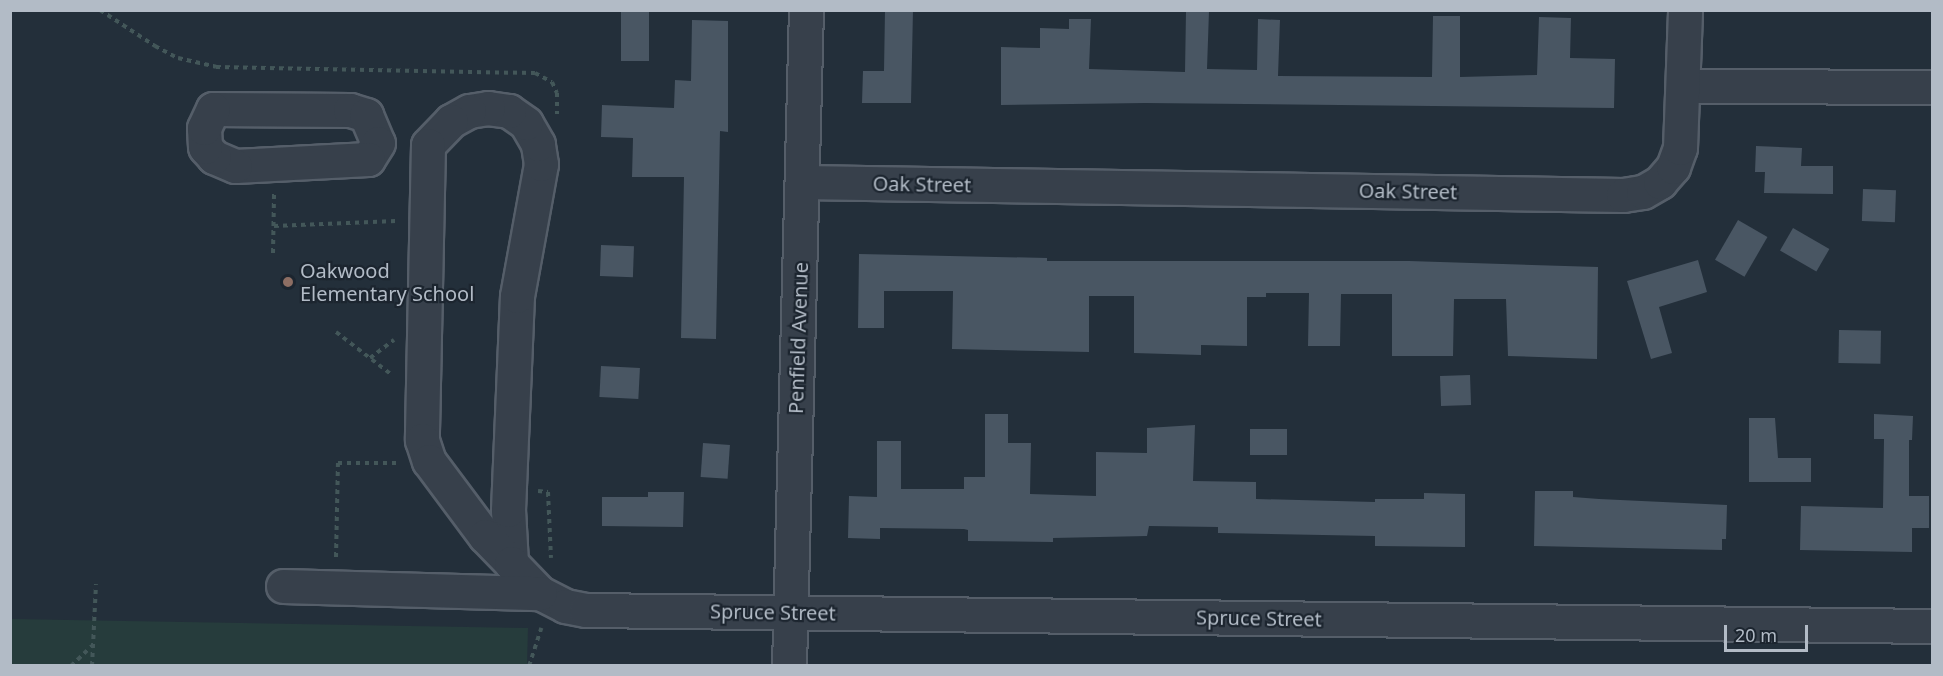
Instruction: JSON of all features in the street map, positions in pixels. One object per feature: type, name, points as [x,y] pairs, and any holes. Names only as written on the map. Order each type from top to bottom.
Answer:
[{"type":"street","name":"Penfield Avenue","points":[[789,666],[806,10]]},
{"type":"street","name":"Oak Street","points":[[802,182],[1623,195],[1643,192],[1660,182],[1673,167],[1680,148],[1685,10]]},
{"type":"street","points":[[1683,86],[1932,87]]},
{"type":"street","points":[[511,563],[508,510],[517,296],[547,134],[509,111],[488,108],[469,111],[451,121],[428,145],[422,440],[429,461],[485,537],[540,593]]},
{"type":"street","points":[[378,143],[428,145]]},
{"type":"street","points":[[283,586],[540,593]]},
{"type":"street","name":"Spruce Street","points":[[540,593],[565,606],[586,610],[1932,626]]},
{"type":"path","points":[[100,10],[155,46],[178,58],[216,68],[535,73],[552,82],[557,93],[547,134]]},
{"type":"path","points":[[273,253],[274,206]]},
{"type":"path","points":[[336,332],[395,377]]},
{"type":"path","points":[[336,564],[338,463],[408,463]]},
{"type":"path","points":[[549,498],[551,558]]},
{"type":"path","points":[[92,666],[96,584]]},
{"type":"path","points":[[529,666],[543,625]]},
{"type":"path","points":[[71,666],[93,645]]},
{"type":"green space","points":[[11,619],[528,628],[527,665],[11,665]]},
{"type":"building","points":[[621,10],[649,10],[649,61],[621,61]]},
{"type":"building","points":[[885,10],[913,10],[911,103],[862,103],[863,71],[884,71]]},
{"type":"building","points":[[1186,11],[1209,11],[1207,69],[1257,70],[1258,19],[1280,20],[1278,76],[1432,77],[1433,16],[1460,16],[1460,77],[1537,75],[1539,17],[1571,18],[1570,58],[1615,59],[1614,108],[1145,103],[1001,105],[1001,47],[1040,48],[1040,28],[1069,29],[1069,19],[1091,19],[1089,69],[1185,72]]},
{"type":"building","points":[[692,20],[728,21],[728,132],[720,131],[716,339],[681,338],[684,177],[632,177],[633,138],[601,137],[602,105],[674,108],[675,80],[691,81]]},
{"type":"building","points":[[1756,146],[1802,148],[1801,166],[1833,166],[1833,194],[1764,193],[1765,172],[1755,172]]},
{"type":"building","points":[[1863,189],[1896,190],[1895,222],[1862,221]]},
{"type":"building","points":[[1738,220],[1767,237],[1744,277],[1715,260]]},
{"type":"building","points":[[1793,228],[1829,249],[1816,272],[1780,251]]},
{"type":"building","points":[[601,245],[634,246],[633,277],[600,276]]},
{"type":"building","points":[[859,254],[1047,258],[1047,261],[1409,261],[1598,267],[1597,359],[1508,356],[1506,299],[1454,299],[1453,356],[1392,356],[1392,294],[1341,294],[1340,346],[1308,346],[1309,293],[1266,293],[1266,297],[1247,297],[1247,346],[1201,345],[1201,355],[1134,353],[1134,296],[1089,296],[1089,352],[952,349],[953,291],[884,291],[884,328],[858,328]]},
{"type":"building","points":[[1698,260],[1707,292],[1659,307],[1672,353],[1651,359],[1627,281]]},
{"type":"building","points":[[1839,330],[1881,331],[1880,364],[1838,363]]},
{"type":"building","points":[[601,366],[640,368],[638,399],[599,397]]},
{"type":"building","points":[[1470,375],[1471,405],[1441,406],[1440,376]]},
{"type":"building","points":[[985,414],[1008,414],[1008,443],[1031,443],[1030,494],[1096,496],[1096,452],[1147,453],[1147,428],[1195,425],[1193,481],[1256,482],[1256,499],[1375,502],[1375,499],[1424,499],[1424,493],[1465,494],[1465,547],[1375,546],[1375,536],[1218,533],[1218,527],[1149,526],[1147,536],[1053,538],[1053,542],[968,541],[968,530],[964,529],[880,528],[880,539],[848,538],[849,496],[877,497],[877,441],[901,441],[901,489],[964,489],[964,477],[985,477]]},
{"type":"building","points":[[1874,414],[1913,416],[1912,440],[1909,440],[1909,496],[1929,496],[1929,528],[1912,528],[1912,552],[1800,550],[1801,506],[1883,508],[1884,439],[1874,439]]},
{"type":"building","points":[[1749,418],[1775,418],[1778,458],[1811,458],[1811,482],[1749,482]]},
{"type":"building","points":[[1250,429],[1287,429],[1287,455],[1250,455]]},
{"type":"building","points":[[703,443],[730,445],[728,479],[701,477]]},
{"type":"building","points":[[1535,491],[1573,491],[1573,497],[1599,499],[1727,505],[1726,539],[1722,539],[1722,550],[1534,546]]},
{"type":"building","points":[[648,492],[684,492],[683,527],[602,526],[602,497],[648,497]]},
{"type":"place","name":"Oakwood Elementary School","points":[[288,282]]}]
